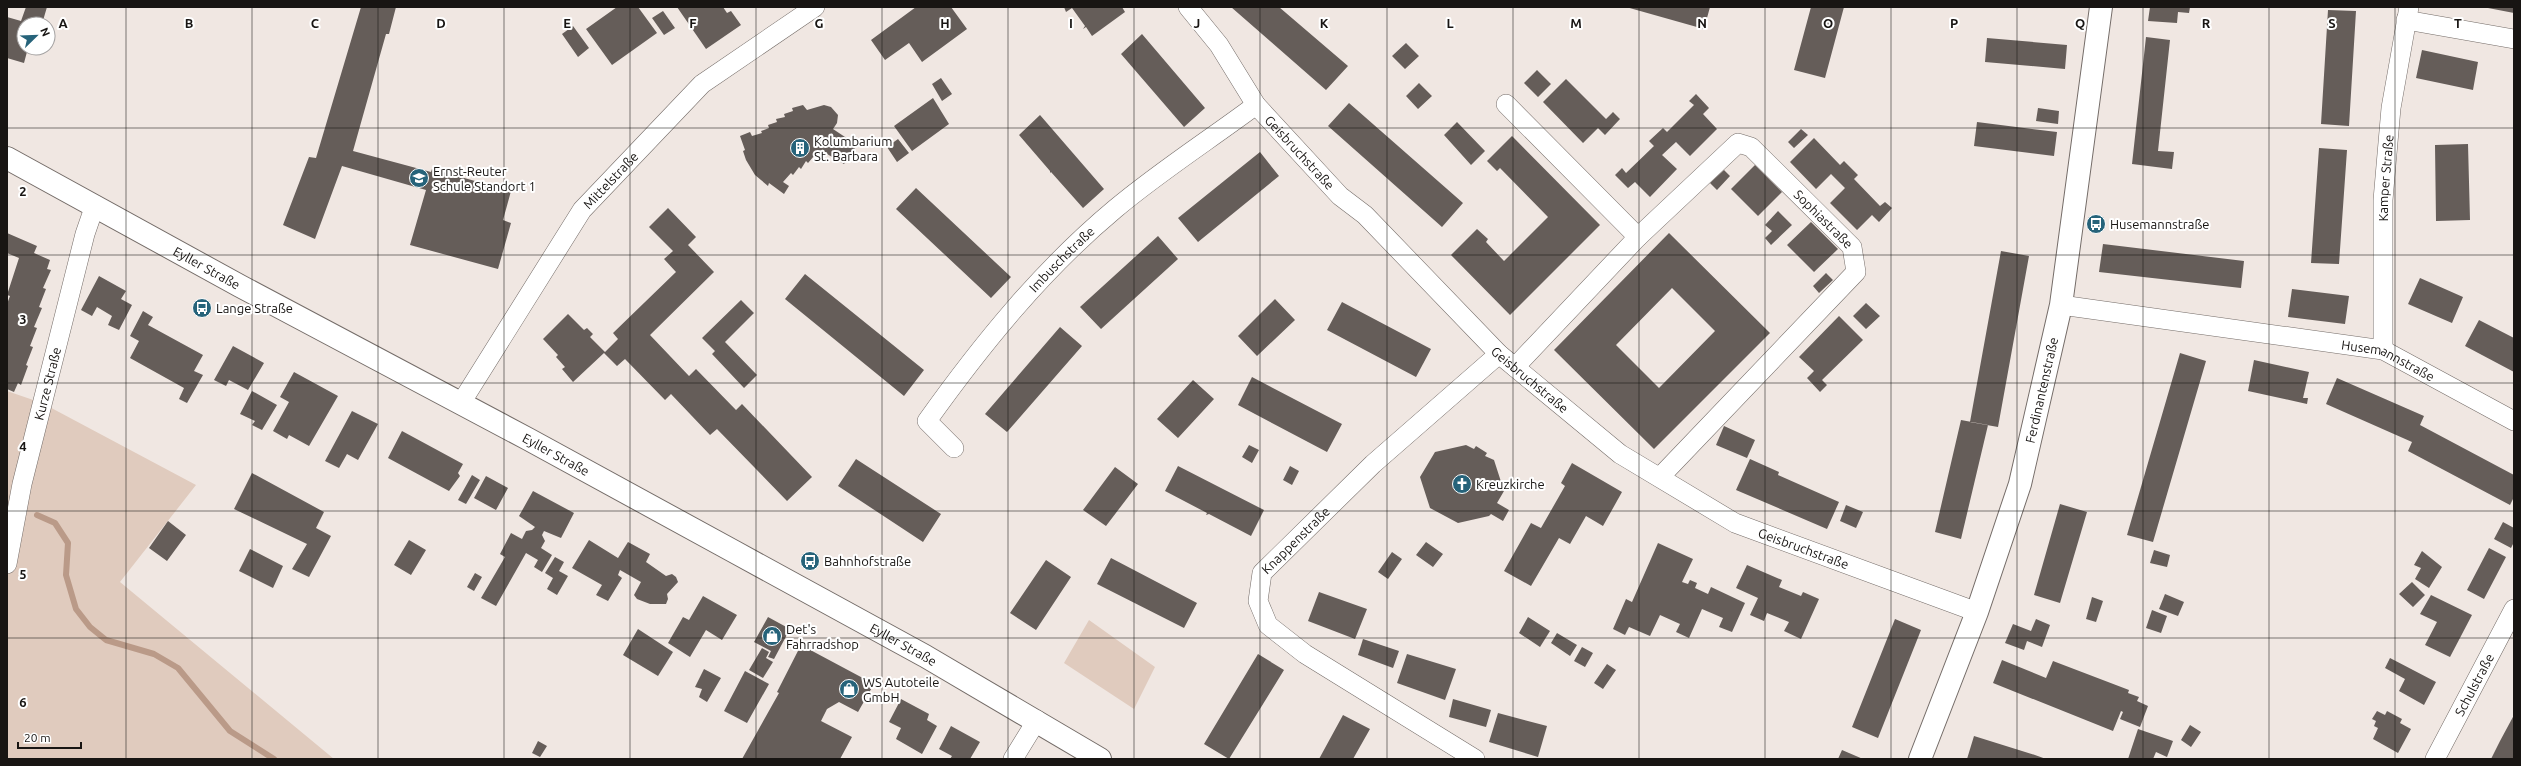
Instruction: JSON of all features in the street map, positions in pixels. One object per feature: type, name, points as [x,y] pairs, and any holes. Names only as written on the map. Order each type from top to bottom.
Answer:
[{"type":"main road","name":"Ferdinantenstraße","points":[[1920,759],[1977,612],[2020,484],[2061,305],[2101,7]]},
{"type":"main road","name":"Eyller Straße","points":[[7,158],[240,286],[461,403],[925,656],[1037,720],[1100,759]]},
{"type":"street","name":"Mittelstraße","points":[[461,403],[582,210],[702,84],[815,7]]},
{"type":"street","name":"Geisbruchstraße","points":[[1188,7],[1219,45],[1256,105],[1340,196],[1365,215],[1499,354],[1620,454],[1735,523],[1977,612]]},
{"type":"street","points":[[2407,13],[2514,39]]},
{"type":"street","name":"Kamper Straße","points":[[2383,350],[2383,200],[2391,108],[2407,13]]},
{"type":"street","points":[[1506,104],[1638,237]]},
{"type":"street","name":"Imbuschstraße","points":[[954,448],[927,421],[971,360],[1043,277],[1115,209],[1256,105]]},
{"type":"street","name":"Sophiastraße","points":[[1514,367],[1638,237],[1738,143],[1750,147],[1852,247],[1856,272],[1660,477]]},
{"type":"street","name":"Kurze Straße","points":[[7,564],[26,470],[84,234],[95,205]]},
{"type":"street","name":"Husemannstraße","points":[[2061,305],[2383,350],[2514,421]]},
{"type":"street","name":"Knappenstraße","points":[[1475,759],[1305,654],[1268,626],[1258,601],[1262,573],[1373,464],[1499,354]]},
{"type":"street","name":"Schulstraße","points":[[2434,759],[2514,609]]},
{"type":"street","points":[[1013,759],[1037,720]]},
{"type":"shaded area","points":[[7,391],[42,403],[196,485],[120,582],[334,759],[7,759]]},
{"type":"shaded area","points":[[1089,620],[1155,667],[1134,709],[1064,663]]},
{"type":"building","points":[[26,7],[47,7],[44,16],[23,16]]},
{"type":"building","points":[[361,7],[396,7],[389,34],[386,34],[353,151],[431,172],[432,169],[511,191],[503,220],[511,223],[498,269],[410,245],[426,190],[342,166],[315,239],[283,225],[309,157],[316,158]]},
{"type":"building","points":[[617,7],[638,7],[657,33],[612,65],[586,29]]},
{"type":"building","points":[[677,7],[723,7],[727,13],[731,11],[741,25],[706,49]]},
{"type":"building","points":[[916,7],[951,7],[967,29],[922,62],[909,43],[885,60],[871,40]]},
{"type":"building","points":[[1064,7],[1122,7],[1125,12],[1092,36],[1086,27],[1083,29],[1085,26],[1072,8],[1066,12]]},
{"type":"building","points":[[1231,7],[1279,7],[1348,66],[1326,90]]},
{"type":"building","points":[[1626,7],[1710,7],[1704,29]]},
{"type":"building","points":[[1811,7],[1844,7],[1825,78],[1794,70]]},
{"type":"building","points":[[2150,7],[2190,7],[2189,13],[2178,12],[2177,23],[2148,21]]},
{"type":"building","points":[[2514,7],[2514,13],[2488,8]]},
{"type":"building","points":[[2328,10],[2356,11],[2349,126],[2321,124]]},
{"type":"building","points":[[663,11],[675,28],[664,35],[652,18]]},
{"type":"building","points":[[7,17],[16,20],[16,56],[26,56],[24,63],[7,58]]},
{"type":"building","points":[[573,26],[589,48],[578,57],[562,34]]},
{"type":"building","points":[[1142,34],[1205,108],[1184,127],[1121,54]]},
{"type":"building","points":[[2146,37],[2170,40],[2158,151],[2174,152],[2172,169],[2132,164]]},
{"type":"building","points":[[1987,38],[2067,45],[2065,69],[1985,62]]},
{"type":"building","points":[[1406,43],[1419,56],[1405,69],[1392,56]]},
{"type":"building","points":[[2422,50],[2478,62],[2473,90],[2416,78]]},
{"type":"building","points":[[1537,70],[1551,84],[1538,97],[1524,83]]},
{"type":"building","points":[[941,78],[952,94],[942,101],[932,84]]},
{"type":"building","points":[[1566,79],[1606,119],[1613,112],[1620,119],[1605,135],[1598,128],[1583,143],[1543,102]]},
{"type":"building","points":[[1419,83],[1432,96],[1418,109],[1406,96]]},
{"type":"building","points":[[1696,94],[1709,108],[1703,114],[1717,129],[1690,156],[1676,142],[1662,155],[1677,169],[1650,197],[1635,182],[1628,188],[1615,175],[1622,168],[1626,173],[1654,146],[1649,141],[1663,128],[1667,132],[1694,105],[1689,101]]},
{"type":"building","points":[[933,98],[949,124],[912,151],[894,126]]},
{"type":"building","points":[[1349,103],[1463,203],[1442,227],[1328,126]]},
{"type":"building","name":"Kolumbarium St. Barbara","points":[[803,105],[807,110],[824,105],[831,107],[838,115],[837,123],[833,129],[857,145],[844,164],[822,151],[816,158],[814,156],[808,163],[806,161],[801,169],[799,167],[793,175],[791,173],[783,182],[789,186],[784,194],[769,183],[768,186],[755,175],[746,160],[743,151],[745,150],[740,136],[750,132],[752,136],[762,133],[761,131],[769,128],[768,125],[777,122],[776,119],[785,117],[784,114],[793,111],[792,108]]},
{"type":"building","points":[[2038,108],[2059,111],[2058,124],[2036,121]]},
{"type":"building","points":[[1040,115],[1104,189],[1083,208],[1051,172],[1050,173],[1050,171],[1019,135]]},
{"type":"building","points":[[1457,122],[1485,151],[1471,165],[1444,135]]},
{"type":"building","points":[[1977,122],[2057,132],[2054,156],[1974,146]]},
{"type":"building","points":[[1801,129],[1808,135],[1794,148],[1788,142]]},
{"type":"building","points":[[1512,136],[1600,225],[1510,315],[1451,255],[1477,229],[1488,239],[1486,242],[1504,261],[1548,217],[1500,168],[1497,171],[1487,161]]},
{"type":"building","points":[[1814,138],[1840,165],[1844,161],[1858,175],[1854,179],[1880,206],[1885,202],[1892,208],[1879,222],[1872,215],[1857,230],[1830,203],[1845,188],[1831,174],[1816,189],[1790,162]]},
{"type":"building","points":[[898,139],[909,153],[897,162],[887,147]]},
{"type":"building","points":[[2468,144],[2470,220],[2436,221],[2435,145]]},
{"type":"building","points":[[2319,148],[2347,150],[2339,264],[2311,263]]},
{"type":"building","points":[[1260,152],[1279,176],[1198,242],[1178,218]]},
{"type":"building","points":[[1755,165],[1782,192],[1758,216],[1731,189]]},
{"type":"building","points":[[1724,170],[1730,176],[1717,190],[1710,183]]},
{"type":"building","points":[[916,188],[1011,277],[991,298],[896,209]]},
{"type":"building","points":[[668,208],[696,237],[688,245],[714,272],[650,335],[689,376],[696,369],[736,410],[742,404],[812,477],[787,501],[717,429],[710,435],[671,394],[665,400],[625,359],[617,366],[604,353],[573,382],[562,369],[565,367],[556,357],[558,355],[543,339],[568,314],[584,330],[587,328],[593,334],[590,337],[605,352],[618,339],[613,333],[676,272],[664,259],[673,251],[649,227]]},
{"type":"building","points":[[1778,211],[1792,225],[1771,245],[1765,238],[1772,231],[1765,225]]},
{"type":"building","points":[[1811,222],[1838,249],[1814,272],[1787,245]]},
{"type":"building","points":[[7,233],[37,246],[34,253],[50,260],[47,269],[51,270],[43,288],[46,289],[39,307],[42,308],[34,327],[37,328],[30,346],[33,347],[26,365],[28,366],[21,385],[18,383],[14,392],[7,389],[7,304],[10,296],[7,295],[19,258],[7,253]]},
{"type":"building","points":[[1669,233],[1770,333],[1654,449],[1554,350]],"holes":[[[1672,288],[1715,331],[1659,388],[1616,345]]]},
{"type":"building","points":[[1158,236],[1178,259],[1101,329],[1080,307]]},
{"type":"building","points":[[2103,244],[2244,261],[2241,288],[2099,272]]},
{"type":"building","points":[[2001,251],[2029,256],[1998,427],[1970,422]]},
{"type":"building","points":[[1826,273],[1833,280],[1819,293],[1813,286]]},
{"type":"building","points":[[805,274],[924,370],[904,396],[785,299]]},
{"type":"building","points":[[99,276],[126,291],[121,299],[132,305],[119,330],[108,325],[112,316],[97,307],[92,316],[81,310]]},
{"type":"building","points":[[2420,278],[2463,297],[2452,323],[2408,304]]},
{"type":"building","points":[[2292,289],[2349,296],[2345,324],[2288,317]]},
{"type":"building","points":[[1275,299],[1295,320],[1257,356],[1238,336]]},
{"type":"building","points":[[741,300],[754,313],[725,342],[757,375],[744,388],[712,354],[715,351],[702,338]]},
{"type":"building","points":[[1342,302],[1431,349],[1416,377],[1327,330]]},
{"type":"building","points":[[1866,303],[1880,316],[1866,329],[1853,316]]},
{"type":"building","points":[[143,311],[153,317],[148,325],[203,355],[194,371],[203,375],[187,403],[179,399],[184,388],[130,358],[139,341],[130,336]]},
{"type":"building","points":[[1839,316],[1863,340],[1822,380],[1827,385],[1820,392],[1807,378],[1814,371],[1799,357]]},
{"type":"building","points":[[2479,320],[2514,338],[2514,372],[2465,346]]},
{"type":"building","points":[[1060,327],[1082,346],[1007,432],[985,414]]},
{"type":"building","points":[[233,346],[264,363],[248,390],[229,380],[226,386],[214,380]]},
{"type":"building","points":[[2180,353],[2206,361],[2153,542],[2127,535]]},
{"type":"building","points":[[2254,360],[2309,372],[2303,398],[2308,398],[2307,404],[2248,391]]},
{"type":"building","points":[[294,372],[338,396],[309,446],[289,435],[287,439],[273,431],[289,402],[280,397]]},
{"type":"building","points":[[1252,377],[1342,424],[1327,452],[1238,405]]},
{"type":"building","points":[[2337,378],[2424,416],[2420,425],[2514,475],[2514,497],[2510,505],[2408,451],[2412,442],[2326,404]]},
{"type":"building","points":[[1193,380],[1214,399],[1178,438],[1157,419]]},
{"type":"building","points":[[252,391],[277,405],[262,430],[252,425],[255,421],[240,414]]},
{"type":"building","points":[[352,411],[378,424],[358,460],[347,454],[339,468],[325,461]]},
{"type":"building","points":[[1961,420],[1988,425],[1961,539],[1935,532]]},
{"type":"building","points":[[1724,426],[1755,440],[1747,458],[1716,445]]},
{"type":"building","points":[[402,431],[463,464],[458,473],[460,476],[449,491],[388,458]]},
{"type":"building","points":[[1249,445],[1259,450],[1252,463],[1242,457]]},
{"type":"building","name":"Kreuzkirche","points":[[1466,445],[1474,449],[1476,446],[1487,453],[1485,456],[1494,460],[1504,491],[1497,503],[1509,510],[1503,521],[1491,514],[1489,516],[1458,523],[1430,508],[1420,477],[1435,452]]},
{"type":"building","points":[[856,459],[941,514],[923,542],[838,486]]},
{"type":"building","points":[[1750,459],[1779,472],[1778,475],[1839,502],[1827,529],[1736,490]]},
{"type":"building","points":[[1572,463],[1622,492],[1603,526],[1586,516],[1570,544],[1559,538],[1531,586],[1504,571],[1531,523],[1541,528],[1565,486],[1561,483]]},
{"type":"building","points":[[1178,466],[1264,510],[1251,536],[1209,514],[1206,515],[1207,513],[1165,491]]},
{"type":"building","points":[[1290,466],[1299,471],[1292,485],[1283,480]]},
{"type":"building","points":[[1115,467],[1138,484],[1106,526],[1083,510]]},
{"type":"building","points":[[252,473],[324,512],[316,528],[331,536],[309,577],[292,569],[307,544],[234,509]]},
{"type":"building","points":[[472,475],[480,480],[466,504],[458,500]]},
{"type":"building","points":[[486,476],[508,488],[496,510],[474,498]]},
{"type":"building","points":[[533,491],[574,513],[561,538],[544,531],[542,535],[545,541],[541,548],[552,555],[542,572],[534,567],[538,560],[526,553],[496,606],[481,598],[505,557],[500,554],[511,533],[522,539],[526,531],[532,530],[535,527],[519,516]]},
{"type":"building","points":[[2060,504],[2087,512],[2060,603],[2034,595]]},
{"type":"building","points":[[1846,505],[1863,512],[1856,528],[1840,521]]},
{"type":"building","points":[[168,521],[186,535],[167,561],[149,548]]},
{"type":"building","points":[[2503,522],[2514,528],[2514,542],[2511,548],[2494,539]]},
{"type":"building","points":[[409,540],[426,550],[411,575],[394,565]]},
{"type":"building","points":[[589,540],[618,558],[628,542],[650,554],[646,562],[666,576],[672,574],[676,577],[678,582],[667,594],[668,599],[666,604],[650,604],[637,599],[634,595],[641,582],[620,570],[618,575],[622,578],[608,601],[596,595],[602,585],[572,568]]},
{"type":"building","points":[[1426,542],[1443,554],[1433,567],[1416,555]]},
{"type":"building","points":[[1658,543],[1693,559],[1682,582],[1688,584],[1690,580],[1697,583],[1695,588],[1708,594],[1711,587],[1745,603],[1732,632],[1719,627],[1723,618],[1702,609],[1689,638],[1676,632],[1680,624],[1660,615],[1650,636],[1629,627],[1625,635],[1613,629],[1626,599],[1632,602]]},
{"type":"building","points":[[2489,548],[2506,557],[2484,599],[2467,590]]},
{"type":"building","points":[[250,549],[283,566],[273,588],[239,571]]},
{"type":"building","points":[[2154,550],[2170,555],[2167,567],[2150,563]]},
{"type":"building","points":[[2422,551],[2442,567],[2429,588],[2415,579],[2421,568],[2414,565]]},
{"type":"building","points":[[1392,552],[1402,559],[1388,579],[1378,572]]},
{"type":"building","points":[[555,557],[564,562],[559,571],[568,576],[557,595],[547,589],[553,578],[545,573]]},
{"type":"building","points":[[1111,558],[1197,603],[1184,628],[1097,584]]},
{"type":"building","points":[[1046,560],[1071,577],[1036,630],[1010,613]]},
{"type":"building","points":[[1747,565],[1782,580],[1779,587],[1801,596],[1803,592],[1819,599],[1801,639],[1784,631],[1789,622],[1767,613],[1764,621],[1750,615],[1758,598],[1736,588]]},
{"type":"building","points":[[475,573],[482,577],[474,591],[467,587]]},
{"type":"building","points":[[2412,582],[2425,595],[2413,607],[2399,594]]},
{"type":"building","points":[[1319,592],[1367,609],[1355,639],[1308,621]]},
{"type":"building","points":[[2165,594],[2184,602],[2178,616],[2159,609]]},
{"type":"building","points":[[2431,595],[2472,615],[2450,657],[2425,645],[2437,622],[2420,614]]},
{"type":"building","points":[[703,596],[737,615],[722,640],[706,630],[690,657],[668,643],[683,617],[689,620]]},
{"type":"building","points":[[2092,597],[2103,601],[2096,622],[2086,619]]},
{"type":"building","points":[[2152,610],[2167,616],[2161,633],[2146,628]]},
{"type":"building","name":"Det's Fahrradshop","points":[[768,617],[790,629],[774,659],[768,657],[771,651],[754,642]]},
{"type":"building","points":[[1528,617],[1550,631],[1540,647],[1519,633]]},
{"type":"building","points":[[1895,619],[1921,630],[1878,738],[1852,727]]},
{"type":"building","points":[[2036,619],[2050,625],[2042,647],[2027,641],[2024,650],[2005,643],[2013,624],[2031,631]]},
{"type":"building","points":[[638,629],[673,652],[658,676],[623,655]]},
{"type":"building","points":[[1557,633],[1577,645],[1570,656],[1551,643]]},
{"type":"building","points":[[1363,639],[1399,651],[1393,668],[1358,655]]},
{"type":"building","points":[[801,645],[874,684],[858,712],[839,702],[827,709],[821,721],[852,737],[840,759],[742,759],[779,693],[777,692]]},
{"type":"building","points":[[1582,647],[1593,653],[1585,667],[1574,661]]},
{"type":"building","points":[[762,648],[769,652],[766,658],[773,662],[763,678],[749,670]]},
{"type":"building","points":[[1258,654],[1284,670],[1229,759],[1204,744]]},
{"type":"building","points":[[1407,654],[1456,669],[1445,700],[1397,683]]},
{"type":"building","points":[[2390,658],[2436,682],[2424,705],[2399,691],[2405,679],[2385,668]]},
{"type":"building","points":[[2002,660],[2046,678],[2053,661],[2129,690],[2128,693],[2139,697],[2137,701],[2148,706],[2140,727],[2120,719],[2123,712],[2121,711],[2113,731],[1993,683]]},
{"type":"building","points":[[1607,664],[1616,670],[1603,689],[1594,683]]},
{"type":"building","points":[[704,669],[721,678],[707,702],[699,697],[702,689],[695,687]]},
{"type":"building","points":[[745,671],[769,684],[747,723],[724,711]]},
{"type":"building","points":[[901,699],[929,714],[927,720],[937,726],[922,754],[896,739],[901,728],[889,722]]},
{"type":"building","points":[[1453,699],[1491,710],[1486,727],[1449,717]]},
{"type":"building","points":[[2377,711],[2385,715],[2387,711],[2402,719],[2400,723],[2411,729],[2398,753],[2373,739],[2378,728],[2374,726],[2376,721],[2372,719]]},
{"type":"building","points":[[1498,713],[1547,726],[1538,757],[1489,742]]},
{"type":"building","points":[[1343,715],[1370,729],[1353,759],[1319,759]]},
{"type":"building","points":[[2514,715],[2514,759],[2491,759],[2500,741]]},
{"type":"building","points":[[2190,725],[2201,732],[2191,747],[2181,740]]},
{"type":"building","points":[[951,726],[980,742],[970,759],[950,759],[952,756],[939,749]]},
{"type":"building","points":[[2138,729],[2173,741],[2167,757],[2156,752],[2153,759],[2128,759]]},
{"type":"building","points":[[1974,736],[2035,755],[2046,759],[1967,759]]},
{"type":"building","points":[[538,741],[547,746],[540,757],[532,753]]},
{"type":"building","points":[[1842,750],[1863,759],[1838,759]]},
{"type":"waterway","points":[[37,515],[55,523],[68,543],[66,575],[76,609],[90,627],[106,640],[154,654],[178,668],[230,731],[274,759]]},
{"type":"place","name":"Kolumbarium St. Barbara","points":[[800,148]]},
{"type":"place","name":"Ernst-Reuter Schule Standort 1","points":[[419,178]]},
{"type":"place","name":"Husemannstraße","points":[[2096,224]]},
{"type":"place","name":"Lange Straße","points":[[202,308]]},
{"type":"place","name":"Kreuzkirche","points":[[1462,484]]},
{"type":"place","name":"Bahnhofstraße","points":[[810,561]]},
{"type":"place","name":"Det's Fahrradshop","points":[[772,636]]},
{"type":"place","name":"WS Autoteile GmbH","points":[[849,689]]}]
